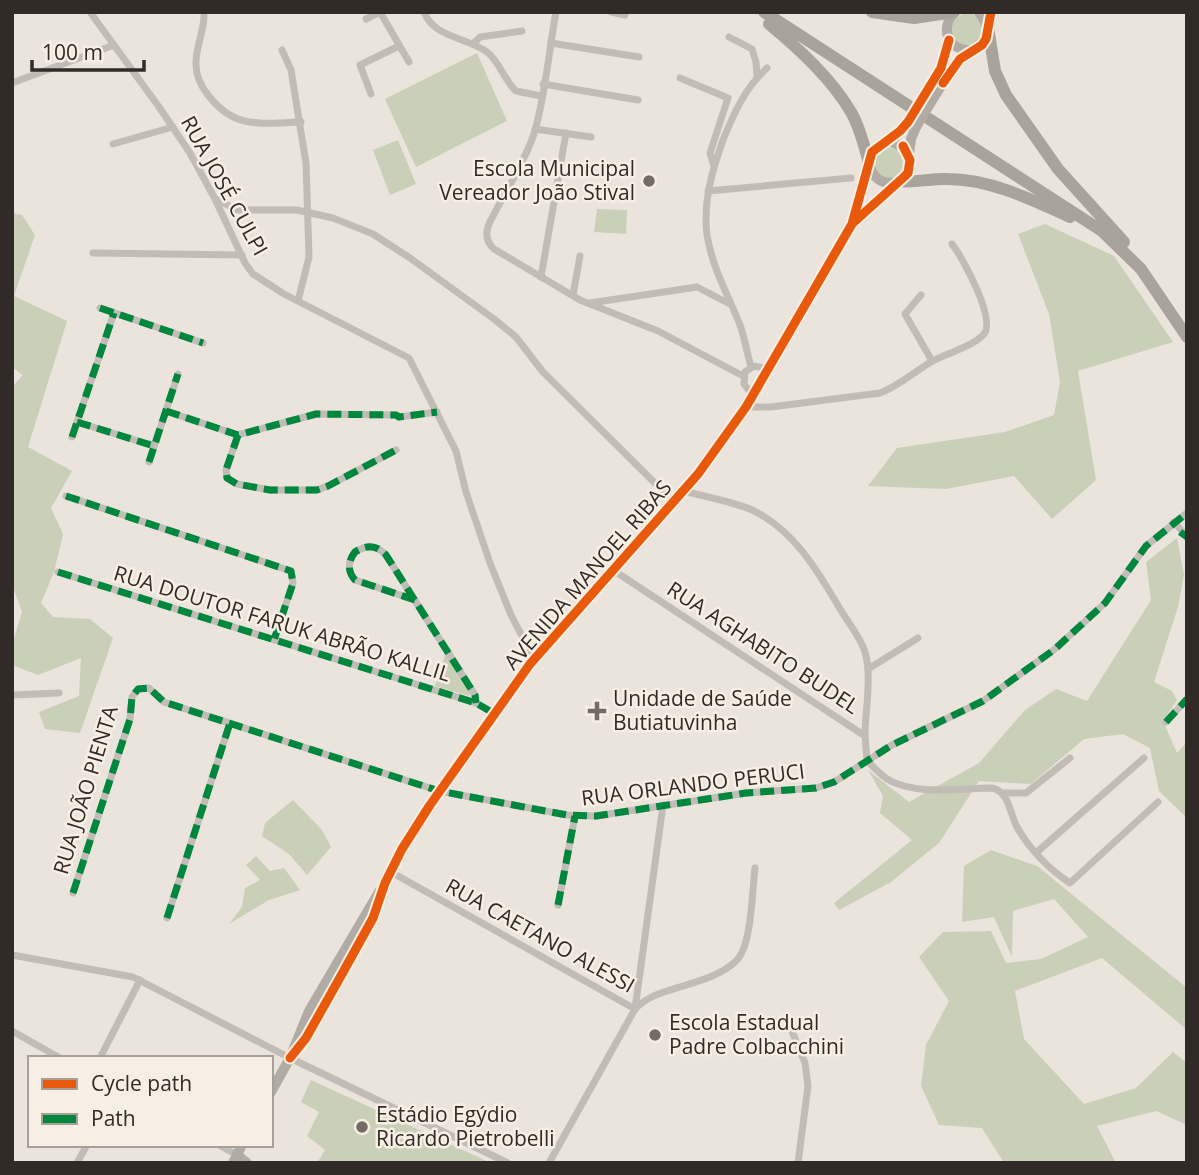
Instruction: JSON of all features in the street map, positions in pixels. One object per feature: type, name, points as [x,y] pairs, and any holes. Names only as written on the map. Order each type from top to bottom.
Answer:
[{"type":"highway","points":[[756,12],[793,44],[845,103],[857,125],[869,163]]},
{"type":"highway","points":[[764,12],[1102,231],[1141,269]]},
{"type":"highway","points":[[872,12],[915,19],[955,12]]},
{"type":"highway","points":[[988,27],[995,71],[1010,102],[1058,169],[1117,233],[1187,337]]},
{"type":"highway","points":[[899,181],[949,179],[979,183],[1025,197],[1102,231]]},
{"type":"main road","points":[[955,12],[948,22],[949,40],[958,49],[971,50]]},
{"type":"main road","points":[[979,12],[988,27]]},
{"type":"main road","points":[[912,125],[908,173],[899,181],[885,183],[879,180],[870,170],[872,152],[912,125],[943,75],[986,39],[991,12]]},
{"type":"main road","points":[[943,75],[949,40]]},
{"type":"main road","points":[[885,142],[899,144],[909,154]]},
{"type":"main road","name":"AVENIDA MANOEL RIBAS","points":[[290,1058],[306,1038],[342,974],[373,918],[386,883],[410,834],[439,791],[534,659],[684,491],[711,458],[746,407],[852,224],[869,163]]},
{"type":"main road","name":"AVENIDA MANOEL RIBAS","points":[[852,224],[899,181]]},
{"type":"main road","name":"AVENIDA MANOEL RIBAS","points":[[273,1088],[290,1058],[309,1011],[351,935],[386,883]]},
{"type":"main road","points":[[342,974],[354,943],[351,935]]},
{"type":"street","name":"RUA JOSÉ CULPI","points":[[90,12],[173,127],[215,199],[250,270],[260,280],[409,358],[458,458],[472,511],[501,591],[534,659]]},
{"type":"street","points":[[204,12],[202,37],[196,60],[197,75],[217,106],[228,116],[241,121],[300,122]]},
{"type":"street","points":[[366,19],[380,12],[409,62]]},
{"type":"street","points":[[424,12],[430,24],[490,55],[516,92],[541,96]]},
{"type":"street","points":[[556,12],[535,129],[524,157],[490,221],[486,239],[494,249],[573,296],[658,331],[743,376],[746,388],[753,396]]},
{"type":"street","points":[[611,12],[625,15]]},
{"type":"street","points":[[473,44],[480,37],[522,32]]},
{"type":"street","points":[[729,37],[752,49],[757,78]]},
{"type":"street","points":[[551,43],[639,57]]},
{"type":"street","points":[[12,83],[114,45]]},
{"type":"street","points":[[371,94],[360,65],[399,46]]},
{"type":"street","points":[[282,50],[291,70],[305,150],[309,257],[298,301]]},
{"type":"street","points":[[751,367],[742,332],[709,246],[706,219],[708,191],[714,167],[737,106],[767,68]]},
{"type":"street","points":[[680,78],[728,98],[710,153],[714,167]]},
{"type":"street","points":[[543,84],[638,100]]},
{"type":"street","points":[[113,144],[173,127]]},
{"type":"street","points":[[535,129],[591,137]]},
{"type":"street","points":[[541,277],[566,133]]},
{"type":"street","points":[[708,191],[851,178]]},
{"type":"street","points":[[215,199],[229,207],[246,211],[308,211],[365,230],[428,270],[506,329],[543,372],[674,502]]},
{"type":"street","points":[[746,407],[771,407],[880,393],[891,389],[932,361],[978,339],[988,327],[986,316],[967,264],[953,244]]},
{"type":"street","points":[[93,253],[242,255]]},
{"type":"street","points":[[573,296],[580,256]]},
{"type":"street","points":[[588,303],[697,287],[731,304]]},
{"type":"street","points":[[921,295],[905,314],[932,361]]},
{"type":"street","points":[[100,309],[203,343]]},
{"type":"street","points":[[72,437],[114,313]]},
{"type":"street","points":[[743,376],[751,367],[769,369]]},
{"type":"street","points":[[149,462],[178,374]]},
{"type":"street","points":[[166,411],[238,435],[316,414],[408,417],[436,410]]},
{"type":"street","points":[[77,422],[154,446]]},
{"type":"street","points":[[238,435],[226,470],[227,478],[237,484],[283,492],[323,488],[396,450]]},
{"type":"street","points":[[684,491],[752,510],[771,522],[793,541],[827,586],[863,647],[868,669],[865,736]]},
{"type":"street","points":[[66,496],[288,568],[294,575],[293,583],[274,640]]},
{"type":"street","points":[[1184,515],[1187,525]]},
{"type":"street","name":"RUA ORLANDO PERUCI","points":[[132,697],[138,689],[149,688],[164,702],[439,791],[575,816],[596,816],[746,793],[824,786],[913,734],[983,701],[1059,646],[1098,612],[1138,554],[1184,515]]},
{"type":"street","points":[[1174,522],[1187,537]]},
{"type":"street","points":[[415,600],[360,583],[351,576],[350,560],[355,551],[367,546],[378,548],[386,555],[415,600],[477,698],[475,704]]},
{"type":"street","name":"RUA AGHABITO BUDEL","points":[[613,570],[865,736],[867,760]]},
{"type":"street","name":"RUA DOUTOR FARUK ABRÃO KALLIL","points":[[58,572],[475,704],[495,714]]},
{"type":"street","points":[[868,669],[918,638]]},
{"type":"street","points":[[12,695],[59,693]]},
{"type":"street","name":"RUA JOÃO PIENTA","points":[[72,893],[130,719],[132,697]]},
{"type":"street","points":[[1166,722],[1187,699]]},
{"type":"street","points":[[167,918],[230,723]]},
{"type":"street","points":[[867,760],[887,778],[904,785],[938,789],[992,788],[1003,793],[1020,795],[1031,791],[1070,758]]},
{"type":"street","points":[[1037,852],[1144,758]]},
{"type":"street","points":[[1003,793],[1018,828],[1054,871],[1070,883],[1158,802]]},
{"type":"street","points":[[549,1163],[635,1009],[663,805]]},
{"type":"street","points":[[558,905],[575,816]]},
{"type":"street","name":"RUA CAETANO ALESSI","points":[[391,872],[635,1009],[648,998],[718,973],[742,955],[747,938],[755,868]]},
{"type":"street","points":[[12,955],[125,974],[140,980],[290,1058],[508,1163]]},
{"type":"street","points":[[101,1056],[140,980]]},
{"type":"street","points":[[791,1029],[805,1063],[808,1086],[798,1163]]},
{"type":"street","points":[[12,1031],[56,1056]]},
{"type":"street","points":[[77,1163],[86,1147]]},
{"type":"street","points":[[237,1154],[247,1163]]},
{"type":"green space","points":[[968,13],[982,20],[984,37],[966,48],[952,38],[952,33],[957,18]]},
{"type":"green space","points":[[477,53],[507,121],[416,167],[385,99]]},
{"type":"green space","points":[[398,140],[416,184],[390,195],[373,150]]},
{"type":"green space","points":[[889,148],[895,149],[903,157],[903,169],[895,177],[889,178],[883,177],[875,169],[874,163],[875,157],[883,149]]},
{"type":"green space","points":[[597,209],[627,210],[626,234],[594,232]]},
{"type":"green space","points":[[12,213],[22,215],[35,235],[14,296],[67,321],[28,447],[72,471],[51,508],[63,534],[54,572],[41,603],[53,617],[90,619],[113,638],[80,733],[45,729],[39,712],[79,696],[81,658],[38,675],[12,665],[12,645],[22,612],[12,584],[12,387],[23,375],[12,367]]},
{"type":"green space","points":[[1045,224],[1114,256],[1173,342],[1078,371],[1096,480],[1052,519],[1014,476],[946,489],[868,486],[897,448],[1005,432],[1054,415],[1060,382],[1049,314],[1018,234]]},
{"type":"green space","points":[[1177,538],[1184,575],[1178,607],[1154,682],[1172,691],[1177,700],[1163,721],[1177,753],[1187,742],[1187,818],[1159,791],[1150,748],[1123,734],[1084,739],[1031,784],[979,781],[939,843],[891,882],[839,910],[834,903],[912,840],[880,813],[883,796],[868,770],[909,802],[979,763],[1025,710],[1056,689],[1087,701],[1151,600],[1146,562]]},
{"type":"green space","points":[[446,652],[471,692],[469,696],[435,686]]},
{"type":"green space","points":[[293,800],[322,830],[331,847],[307,875],[289,854],[262,836],[265,823]]},
{"type":"green space","points":[[991,850],[1037,866],[1187,988],[1187,1030],[1102,958],[1015,991],[1024,1039],[1084,1104],[1136,1088],[1173,1052],[1187,1063],[1187,1125],[1156,1111],[1097,1126],[1116,1163],[1004,1163],[982,1128],[939,1125],[921,1086],[926,1045],[949,1001],[919,957],[943,932],[991,931],[1006,963],[1041,959],[1088,937],[1054,899],[1013,911],[1012,957],[994,917],[962,922],[964,866]]},
{"type":"green space","points":[[256,856],[270,871],[284,868],[300,890],[269,900],[229,924],[242,907],[245,888],[260,880],[246,865]]},
{"type":"green space","name":"Estádio Egýdio Ricardo Pietrobelli","points":[[311,1080],[491,1163],[317,1163],[325,1150],[307,1136],[319,1112],[301,1102]]},
{"type":"marked path","points":[[100,308],[203,343]]},
{"type":"marked path","points":[[72,437],[114,313]]},
{"type":"marked path","points":[[149,462],[178,374]]},
{"type":"marked path","points":[[166,411],[238,435],[316,414],[399,417],[437,412]]},
{"type":"marked path","points":[[77,422],[154,446]]},
{"type":"marked path","points":[[238,435],[226,470],[227,478],[237,484],[270,490],[317,490],[396,450]]},
{"type":"marked path","points":[[66,496],[291,571],[293,583],[274,640]]},
{"type":"marked path","points":[[73,893],[130,719],[132,697],[138,689],[149,688],[164,702],[439,791],[567,815],[596,816],[746,793],[816,788],[834,782],[892,745],[983,701],[1055,649],[1105,603],[1146,546],[1187,513]]},
{"type":"marked path","points":[[1180,532],[1187,537]]},
{"type":"marked path","points":[[415,600],[355,580],[349,566],[355,552],[372,547],[386,555],[475,695],[476,703]]},
{"type":"marked path","points":[[58,572],[476,703],[495,714]]},
{"type":"marked path","points":[[1166,722],[1187,699]]},
{"type":"marked path","points":[[167,918],[230,723]]},
{"type":"marked path","points":[[558,905],[575,816]]},
{"type":"cycle path","points":[[943,83],[960,59],[982,45],[986,39],[991,12]]},
{"type":"cycle path","points":[[290,1058],[306,1038],[373,918],[385,883],[402,849],[430,805],[530,664],[698,474],[746,407],[852,224],[872,152],[908,122],[941,68],[949,40]]},
{"type":"cycle path","points":[[854,222],[908,173],[910,160],[903,146]]},
{"type":"place","name":"Escola Municipal Vereador João Stival","points":[[649,181]]},
{"type":"place","name":"Unidade de Saúde Butiatuvinha","points":[[597,711]]},
{"type":"place","name":"Escola Estadual Padre Colbacchini","points":[[655,1035]]},
{"type":"place","name":"Estádio Egýdio Ricardo Pietrobelli","points":[[362,1127]]}]
